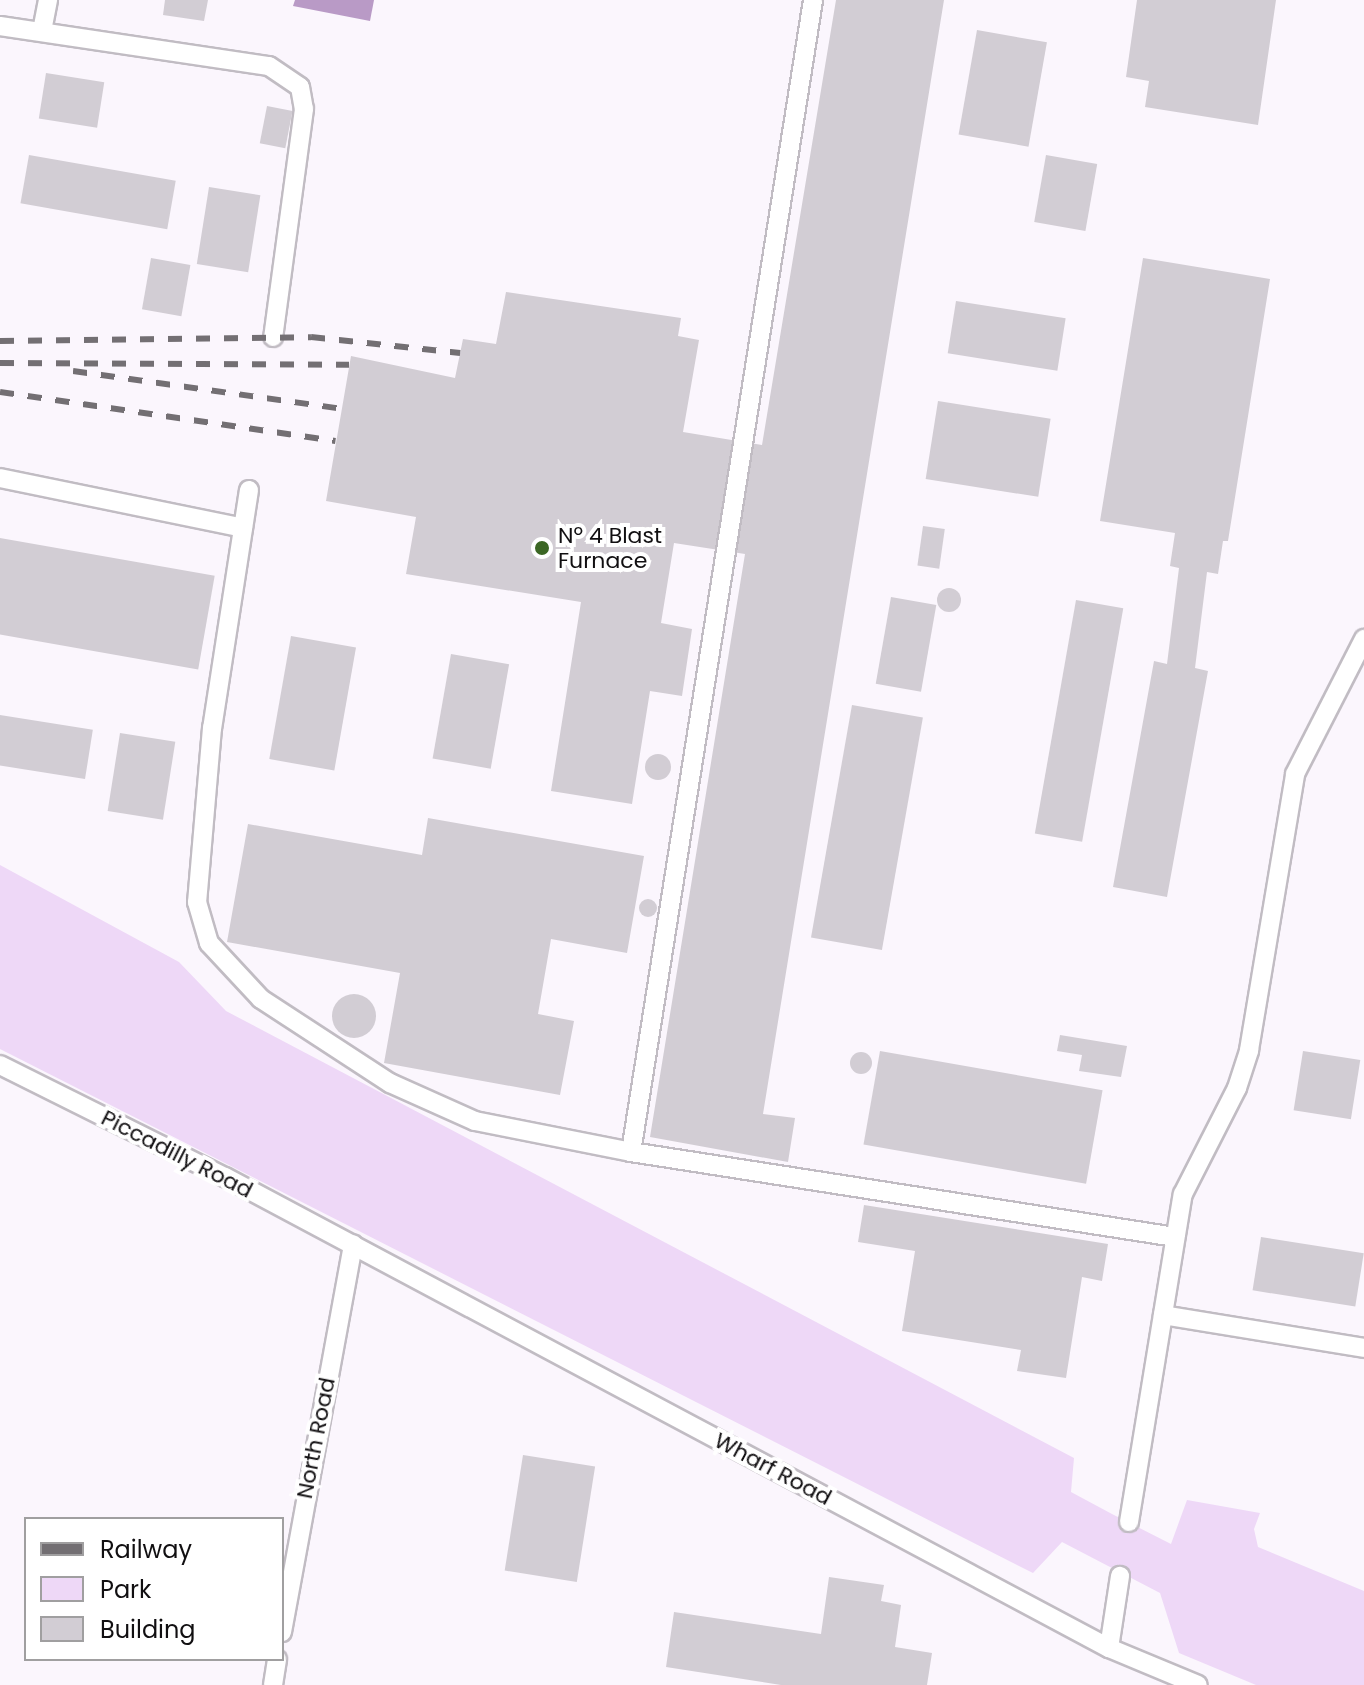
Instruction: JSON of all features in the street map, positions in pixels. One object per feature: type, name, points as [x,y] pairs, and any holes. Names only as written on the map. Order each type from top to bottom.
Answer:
[{"type":"lane","points":[[42,31],[48,0]]},
{"type":"lane","points":[[631,1152],[813,0]]},
{"type":"lane","points":[[0,26],[269,66],[300,87],[304,109],[273,337]]},
{"type":"lane","points":[[0,478],[243,528]]},
{"type":"lane","points":[[249,490],[196,875],[199,917],[209,943],[239,980],[300,1028],[443,1110],[512,1130],[631,1152],[1175,1237]]},
{"type":"lane","points":[[1129,1522],[1175,1237],[1189,1177],[1237,1088],[1249,1050],[1295,774],[1364,639]]},
{"type":"lane","name":"Piccadilly Road","points":[[0,1065],[353,1244]]},
{"type":"lane","name":"North Road","points":[[284,1621],[353,1244]]},
{"type":"lane","name":"Wharf Road","points":[[353,1244],[1109,1648],[1198,1685]]},
{"type":"lane","points":[[1163,1315],[1364,1348]]},
{"type":"lane","points":[[1109,1648],[1120,1576]]},
{"type":"lane","points":[[273,1685],[277,1661]]},
{"type":"green space","points":[[0,865],[179,962],[226,1011],[1074,1458],[1071,1492],[1112,1514],[1171,1544],[1187,1500],[1260,1513],[1254,1529],[1258,1547],[1364,1591],[1364,1685],[1256,1685],[1179,1653],[1160,1593],[1062,1542],[1033,1573],[0,1049]]},
{"type":"shaded area","points":[[295,0],[374,0],[370,21],[293,6]]},
{"type":"building","points":[[165,0],[208,0],[204,21],[163,15]]},
{"type":"building","points":[[836,0],[944,0],[763,1114],[795,1118],[788,1162],[650,1137],[745,554],[674,543],[661,623],[692,629],[682,696],[650,691],[632,804],[551,791],[581,602],[406,574],[416,517],[326,501],[351,356],[455,378],[463,339],[496,344],[506,292],[681,318],[678,336],[699,340],[683,432],[762,445]]},
{"type":"building","points":[[1137,0],[1276,0],[1258,125],[1145,107],[1149,81],[1126,77]]},
{"type":"building","points":[[977,30],[1047,42],[1029,147],[959,134]]},
{"type":"building","points":[[46,73],[104,82],[97,128],[39,118]]},
{"type":"building","points":[[267,106],[293,111],[285,148],[260,143]]},
{"type":"building","points":[[29,155],[176,181],[167,229],[20,203]]},
{"type":"building","points":[[1046,155],[1097,164],[1085,231],[1034,222]]},
{"type":"building","points":[[209,187],[260,195],[248,272],[197,264]]},
{"type":"building","points":[[151,258],[190,265],[181,316],[142,309]]},
{"type":"building","points":[[1143,258],[1270,279],[1228,541],[1223,541],[1218,574],[1207,572],[1195,668],[1208,671],[1167,897],[1113,887],[1154,661],[1167,664],[1179,568],[1170,566],[1175,533],[1100,521]]},
{"type":"building","points":[[956,301],[1066,318],[1057,371],[948,353]]},
{"type":"building","points":[[938,401],[1051,419],[1038,497],[926,479]]},
{"type":"building","points":[[923,526],[945,529],[939,569],[917,566]]},
{"type":"building","points":[[0,538],[215,576],[198,669],[0,634]]},
{"type":"building","points":[[949,588],[960,595],[961,600],[954,611],[949,612],[938,605],[937,600],[944,589]]},
{"type":"building","points":[[891,597],[936,605],[921,692],[876,684]]},
{"type":"building","points":[[1076,600],[1123,608],[1082,842],[1035,833]]},
{"type":"building","points":[[291,636],[356,647],[334,771],[269,759]]},
{"type":"building","points":[[451,654],[509,664],[491,769],[433,758]]},
{"type":"building","points":[[852,705],[923,718],[882,950],[811,937]]},
{"type":"building","points":[[0,715],[93,730],[85,779],[0,766]]},
{"type":"building","points":[[120,733],[175,742],[163,820],[108,811]]},
{"type":"building","points":[[658,754],[667,758],[671,767],[667,776],[658,780],[649,776],[645,767],[649,758]]},
{"type":"building","points":[[428,818],[644,856],[627,953],[551,939],[538,1014],[574,1021],[560,1095],[384,1063],[400,973],[227,942],[248,824],[422,855]]},
{"type":"building","points":[[648,899],[657,908],[648,917],[639,908]]},
{"type":"building","points":[[354,994],[370,1000],[376,1016],[370,1032],[354,1038],[338,1032],[332,1016],[338,1000]]},
{"type":"building","points":[[1060,1035],[1127,1046],[1121,1077],[1079,1071],[1082,1055],[1057,1051]]},
{"type":"building","points":[[880,1051],[1103,1090],[1086,1184],[864,1145]]},
{"type":"building","points":[[1303,1051],[1360,1060],[1351,1119],[1294,1110]]},
{"type":"building","points":[[861,1052],[872,1063],[861,1074],[850,1063]]},
{"type":"building","points":[[864,1205],[1108,1244],[1102,1281],[1082,1277],[1066,1378],[1017,1371],[1021,1350],[902,1331],[915,1251],[858,1242]]},
{"type":"building","points":[[1261,1237],[1364,1253],[1355,1307],[1253,1290]]},
{"type":"building","points":[[523,1455],[595,1466],[577,1582],[505,1571]]},
{"type":"building","points":[[829,1577],[884,1585],[881,1601],[901,1605],[895,1647],[932,1653],[927,1685],[781,1685],[666,1667],[674,1612],[821,1634]]},
{"type":"railway","points":[[0,341],[311,337],[460,353]]},
{"type":"railway","points":[[0,363],[349,365]]},
{"type":"railway","points":[[73,371],[342,409]]},
{"type":"railway","points":[[0,392],[335,441]]},
{"type":"place","name":"Nº 4 Blast Furnace","points":[[542,548]]}]
